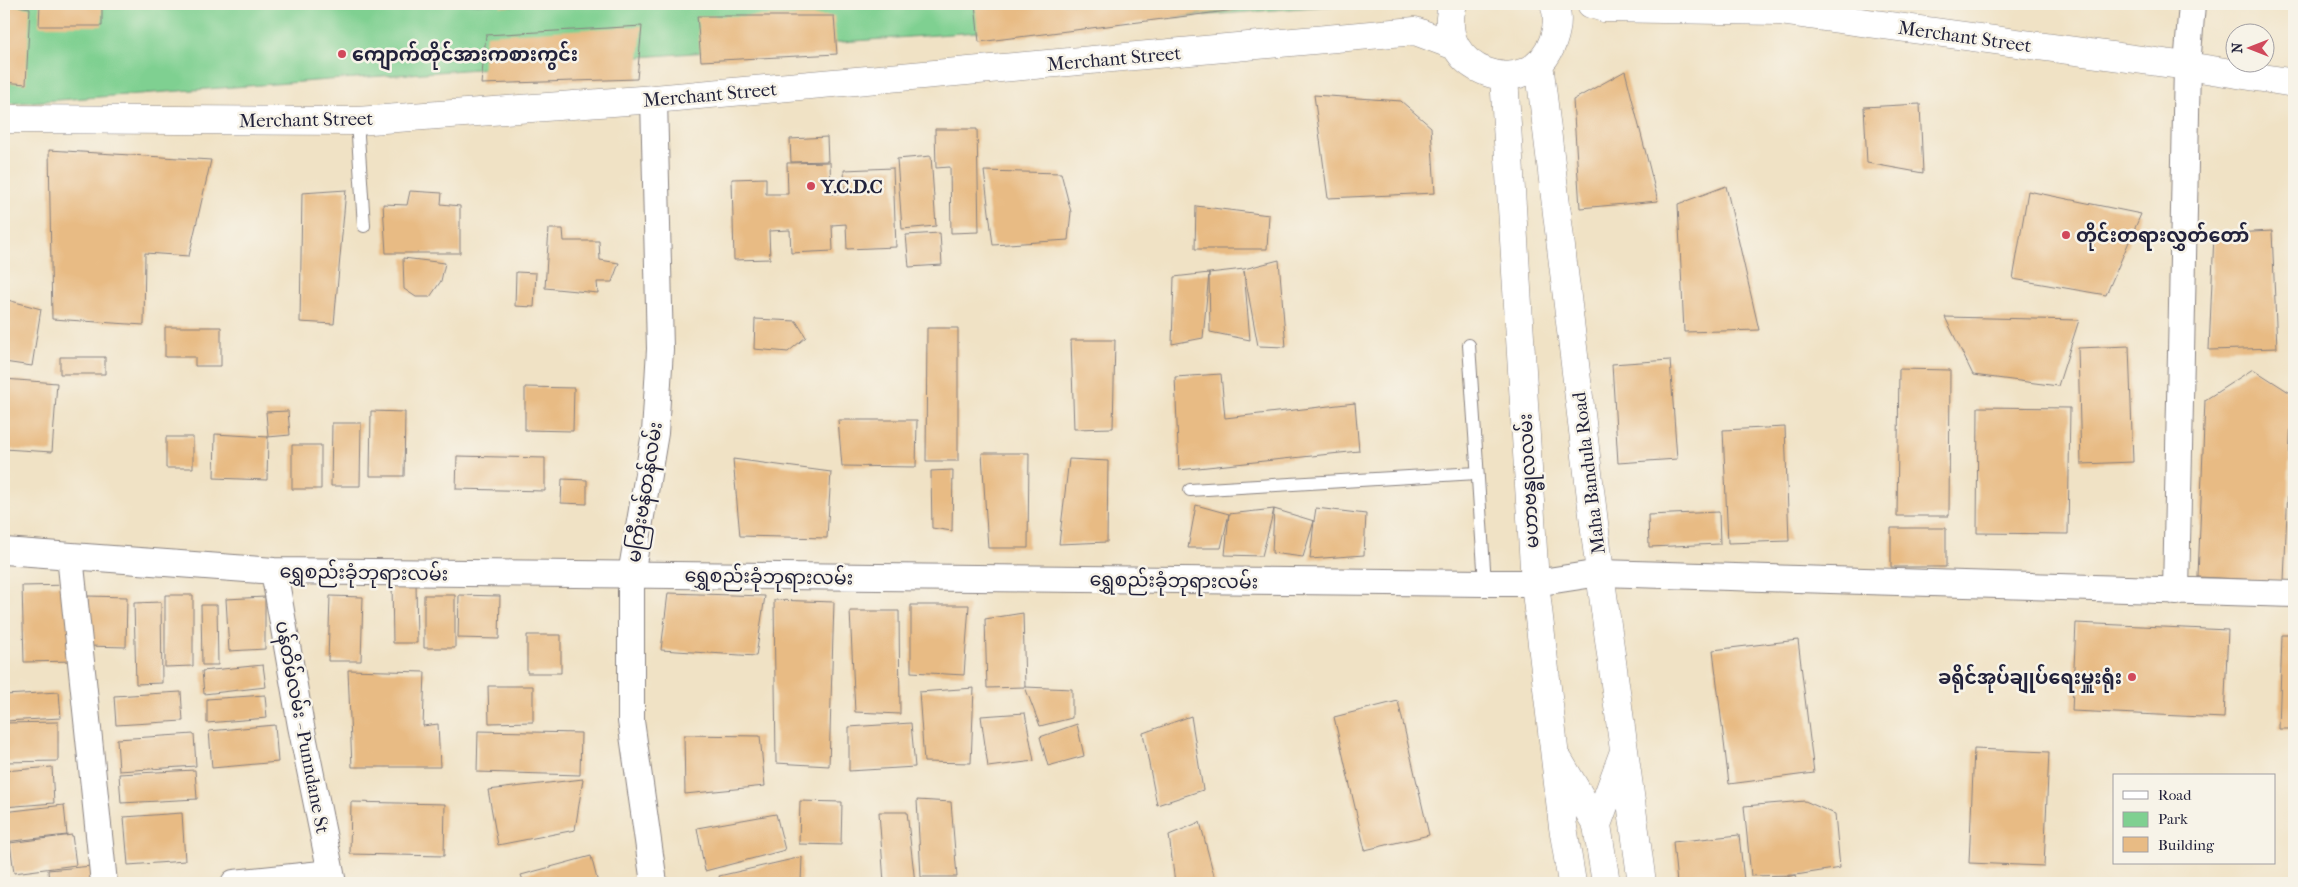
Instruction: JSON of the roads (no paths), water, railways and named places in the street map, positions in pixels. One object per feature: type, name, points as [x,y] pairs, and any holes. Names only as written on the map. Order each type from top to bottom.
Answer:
[{"type":"main road","points":[[1415,31],[1453,4]]},
{"type":"main road","points":[[1453,4],[1450,13],[1450,32],[1455,46],[1475,68],[1489,74],[1504,76],[1528,70],[1538,63],[1551,48],[1556,17]]},
{"type":"main road","name":"Merchant Street","points":[[1556,17],[1598,6],[1779,7],[2294,83]]},
{"type":"main road","points":[[1415,31],[1455,46]]},
{"type":"main road","name":"Merchant Street","points":[[4,119],[357,120],[654,99],[1415,31]]},
{"type":"main road","name":"Maha Bandula Road","points":[[1538,63],[1600,573],[1642,883]]},
{"type":"main road","name":"မဟာဗန္ဓုလလမ်း","points":[[1504,76],[1535,583],[1562,827],[1572,883]]},
{"type":"main road","points":[[1597,825],[1624,750]]},
{"type":"main road","points":[[1554,754],[1597,825],[1606,883]]},
{"type":"street","points":[[2176,592],[2187,66],[2192,4]]},
{"type":"street","name":"မကြီးဗန်တန်လမ်း","points":[[654,99],[660,348],[656,434],[632,575],[631,721],[654,883]]},
{"type":"street","name":"ရွှေစည်းခုံဘုရားလမ်း","points":[[4,551],[274,571],[1485,583],[1535,583],[1600,573],[2176,592],[2294,594]]},
{"type":"street","points":[[70,556],[104,883]]},
{"type":"street","name":"ပန်တိမ်လမ်း - Punndane St","points":[[274,571],[301,726],[332,878]]},
{"type":"street","points":[[234,883],[332,878]]},
{"type":"lane","points":[[357,120],[364,226]]},
{"type":"lane","points":[[1469,345],[1485,583]]},
{"type":"lane","points":[[1190,490],[1477,473]]},
{"type":"place","name":"ကျောက်တိုင်အားကစားကွင်း","points":[[342,54]]},
{"type":"place","name":"Y.C.D.C","points":[[811,186]]},
{"type":"place","name":"တိုင်းတရားလွှတ်တော်","points":[[2066,235]]},
{"type":"place","name":"ခရိုင်အုပ်ချုပ်ရေးမှူးရုံး","points":[[2132,677]]}]
